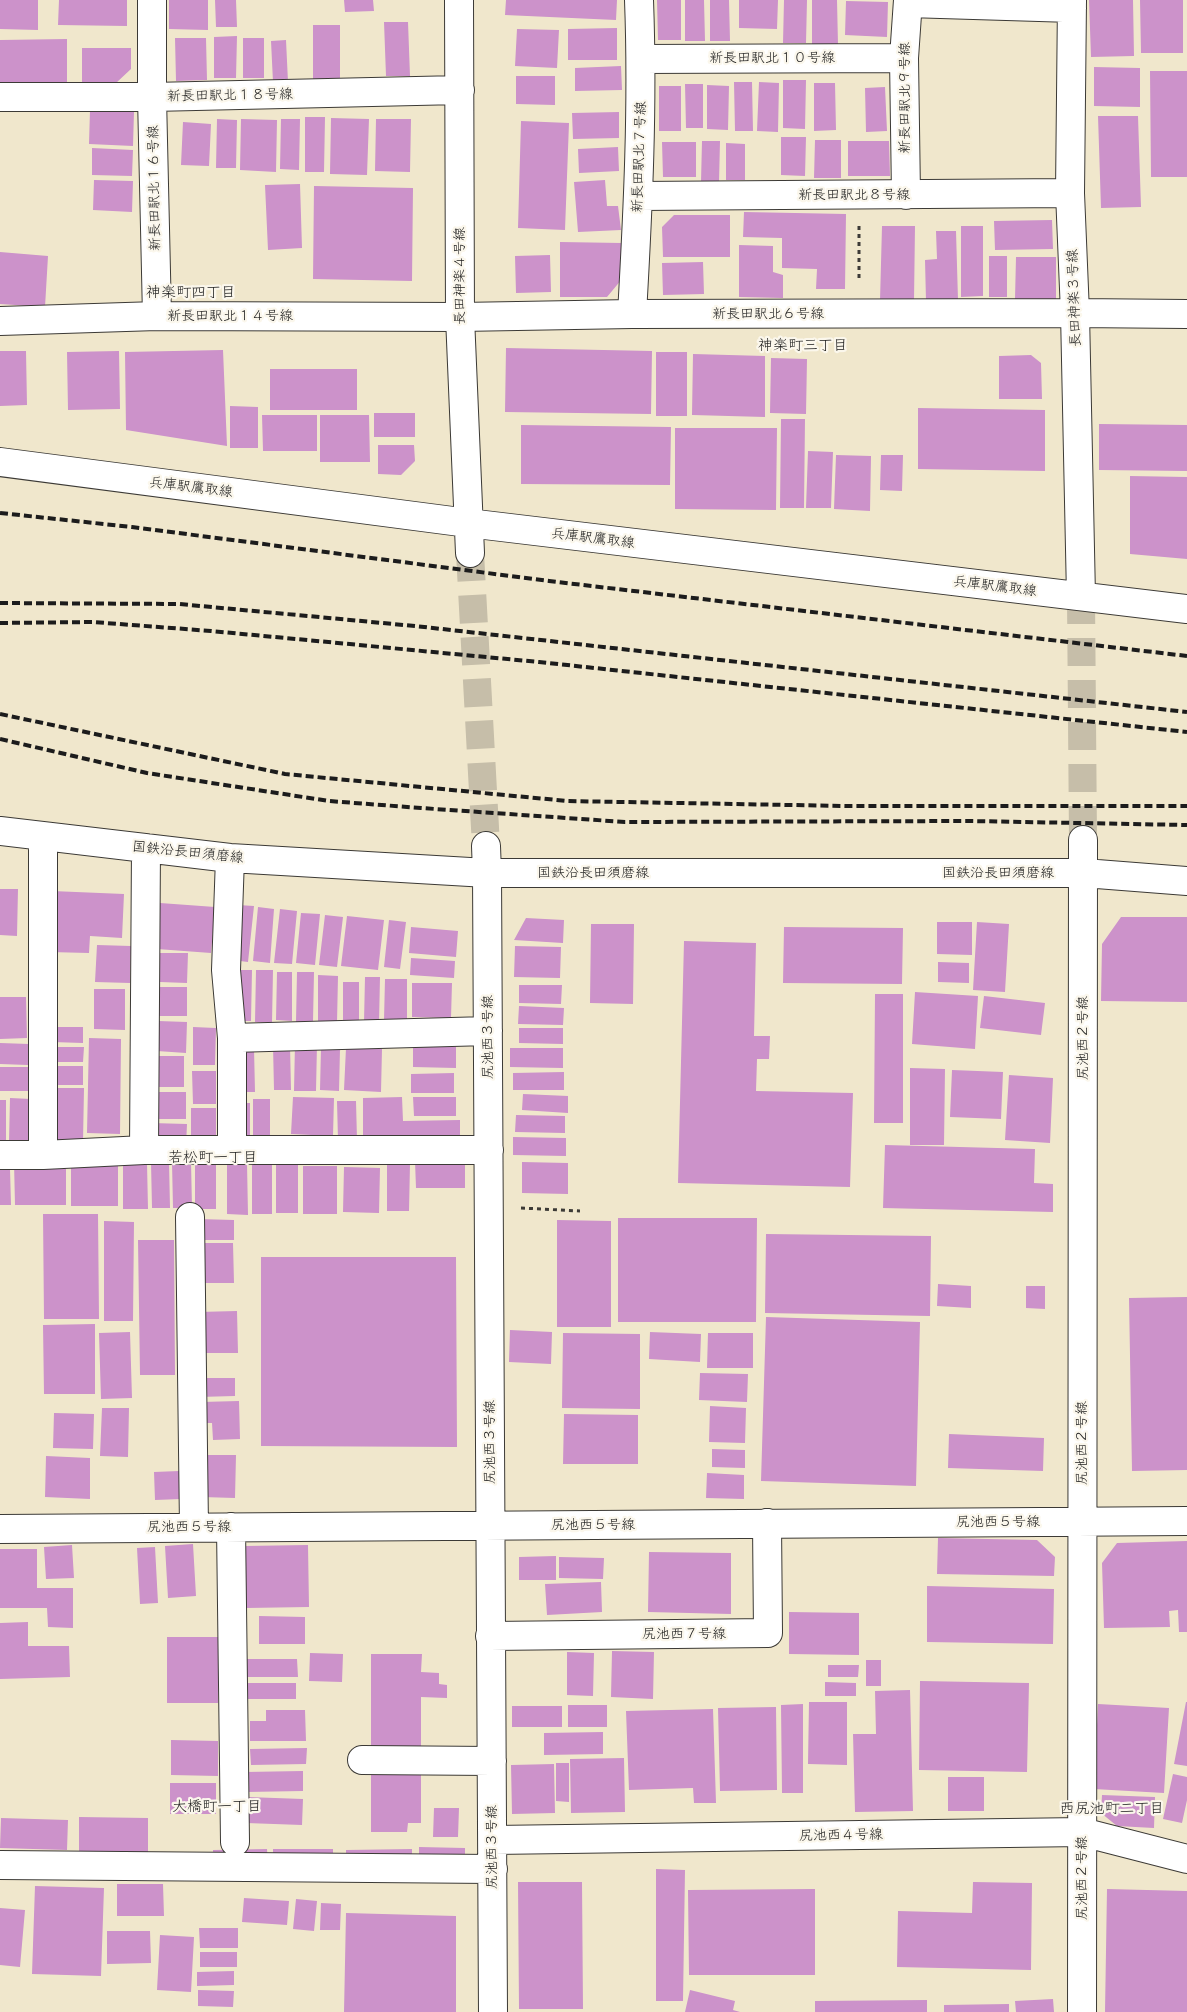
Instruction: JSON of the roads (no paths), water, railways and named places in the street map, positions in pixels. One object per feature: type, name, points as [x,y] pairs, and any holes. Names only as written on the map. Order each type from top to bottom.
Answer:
[{"type":"street","name":"新長田駅北１６号線","points":[[152,0],[152,97],[157,316]]},
{"type":"street","name":"長田神楽４号線","points":[[459,0],[460,318],[470,553]]},
{"type":"street","name":"新長田駅北７号線","points":[[632,314],[638,196],[641,58],[639,0]]},
{"type":"street","points":[[908,2],[1072,4]]},
{"type":"street","name":"新長田駅北９号線","points":[[906,195],[904,58],[908,2]]},
{"type":"street","name":"長田神楽３号線","points":[[1072,4],[1070,193],[1075,313],[1081,596]]},
{"type":"street","name":"新長田駅北１０号線","points":[[641,58],[904,58]]},
{"type":"street","name":"新長田駅北１８号線","points":[[0,97],[152,97],[460,90]]},
{"type":"street","name":"新長田駅北８号線","points":[[638,196],[858,196],[1070,193]]},
{"type":"street","name":"新長田駅北６号線","points":[[460,318],[632,314],[1187,314]]},
{"type":"street","name":"新長田駅北１４号線","points":[[0,321],[157,316],[460,318]]},
{"type":"street","name":"兵庫駅鷹取線","points":[[0,462],[468,522],[1187,608]]},
{"type":"street","name":"国鉄沿長田須磨線","points":[[0,831],[230,858],[487,873],[1084,873],[1187,881]]},
{"type":"street","points":[[43,1155],[44,836]]},
{"type":"street","points":[[1083,840],[1084,873]]},
{"type":"street","points":[[486,846],[487,873]]},
{"type":"street","points":[[144,1150],[146,848]]},
{"type":"street","points":[[230,858],[226,970],[232,1038],[232,1150]]},
{"type":"street","name":"尻池西３号線","points":[[487,873],[493,2012]]},
{"type":"street","name":"尻池西２号線","points":[[1082,2012],[1081,1521],[1084,873]]},
{"type":"street","points":[[232,1038],[488,1030]]},
{"type":"street","points":[[0,1155],[144,1150],[489,1150]]},
{"type":"street","points":[[190,1217],[194,1527]]},
{"type":"street","name":"尻池西５号線","points":[[0,1528],[1187,1521]]},
{"type":"street","name":"尻池西７号線","points":[[490,1636],[768,1633],[767,1523]]},
{"type":"street","points":[[231,1527],[235,1842]]},
{"type":"street","points":[[362,1760],[492,1761]]},
{"type":"street","name":"尻池西４号線","points":[[492,1840],[1082,1832],[1187,1859]]},
{"type":"street","points":[[0,1865],[493,1869]]},
{"type":"tunnel","points":[[470,553],[486,846]]},
{"type":"tunnel","points":[[1081,596],[1083,840]]},
{"type":"railway","points":[[0,513],[132,527],[549,581],[1187,656]]},
{"type":"railway","points":[[0,603],[179,604],[415,626],[1187,712]]},
{"type":"railway","points":[[0,623],[93,622],[211,631],[539,662],[1187,732]]},
{"type":"railway","points":[[0,714],[285,774],[567,801],[847,806],[1187,806]]},
{"type":"railway","points":[[0,739],[147,773],[329,801],[421,808],[625,822],[970,821],[1187,825]]},
{"type":"district","name":"神楽町四丁目","points":[[191,292]]},
{"type":"district","name":"神楽町三丁目","points":[[803,345]]},
{"type":"district","name":"若松町一丁目","points":[[213,1157]]},
{"type":"district","name":"大橋町一丁目","points":[[217,1806]]},
{"type":"district","name":"西尻池町二丁目","points":[[1112,1808]]}]
